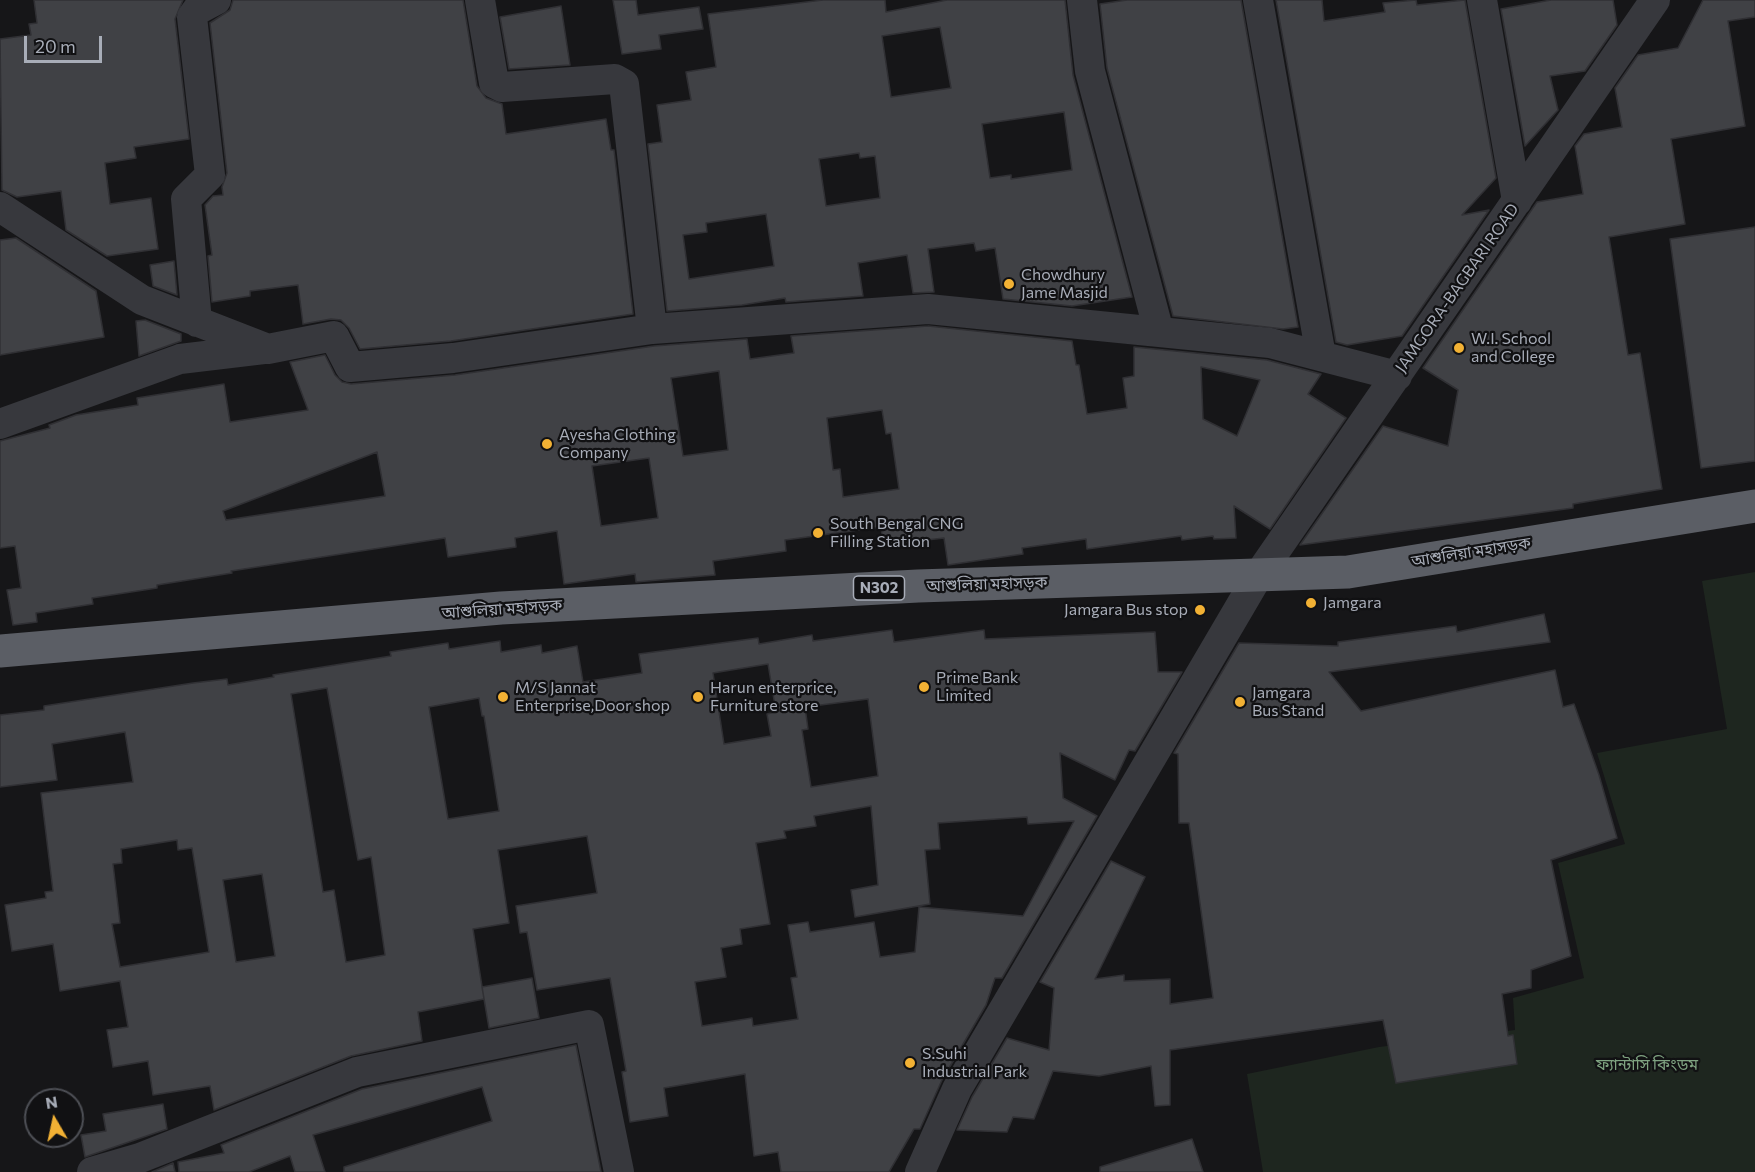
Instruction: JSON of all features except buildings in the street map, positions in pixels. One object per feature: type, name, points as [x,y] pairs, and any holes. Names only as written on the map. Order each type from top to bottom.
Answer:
[{"type":"highway","name":"আশুলিয়া মহাসড়ক","points":[[0,651],[513,608],[918,586],[1348,572],[1755,506]]},
{"type":"street","points":[[197,322],[186,199],[210,175],[192,17],[197,10],[216,0]]},
{"type":"street","points":[[480,0],[494,83],[502,87],[615,79],[624,84],[652,329]]},
{"type":"street","points":[[1082,0],[1090,71],[1159,332]]},
{"type":"street","points":[[1258,0],[1321,356]]},
{"type":"street","points":[[1482,0],[1517,201]]},
{"type":"street","name":"JAMGORA-BAGBARI ROAD","points":[[920,1172],[957,1089],[1258,576],[1655,0]]},
{"type":"street","points":[[0,207],[142,300],[268,349]]},
{"type":"street","points":[[0,424],[180,359],[268,349],[334,336],[350,366],[453,358],[652,329],[928,309],[1270,343],[1397,376]]},
{"type":"street","points":[[92,1172],[140,1158],[357,1072],[589,1025],[619,1172]]},
{"type":"green space","name":"ফ্যান্টাসি কিংডম","points":[[1755,572],[1755,1172],[1263,1172],[1247,1074],[1379,1047],[1515,1030],[1513,998],[1584,978],[1558,863],[1625,844],[1597,753],[1727,729],[1702,581]]},
{"type":"place","name":"Chowdhury Jame Masjid","points":[[1009,284]]},
{"type":"place","name":"W.I. School and College","points":[[1459,348]]},
{"type":"place","name":"Ayesha Clothing Company","points":[[547,444]]},
{"type":"place","name":"South Bengal CNG Filling Station","points":[[818,533]]},
{"type":"place","name":"Jamgara","points":[[1311,603]]},
{"type":"place","name":"Jamgara Bus stop","points":[[1200,610]]},
{"type":"place","name":"Prime Bank Limited","points":[[924,687]]},
{"type":"place","name":"M/S Jannat Enterprise,Door shop","points":[[503,697]]},
{"type":"place","name":"Harun enterprice, Furniture store","points":[[698,697]]},
{"type":"place","name":"Jamgara Bus Stand","points":[[1240,702]]},
{"type":"place","name":"S.Suhi Industrial Park","points":[[910,1063]]}]
